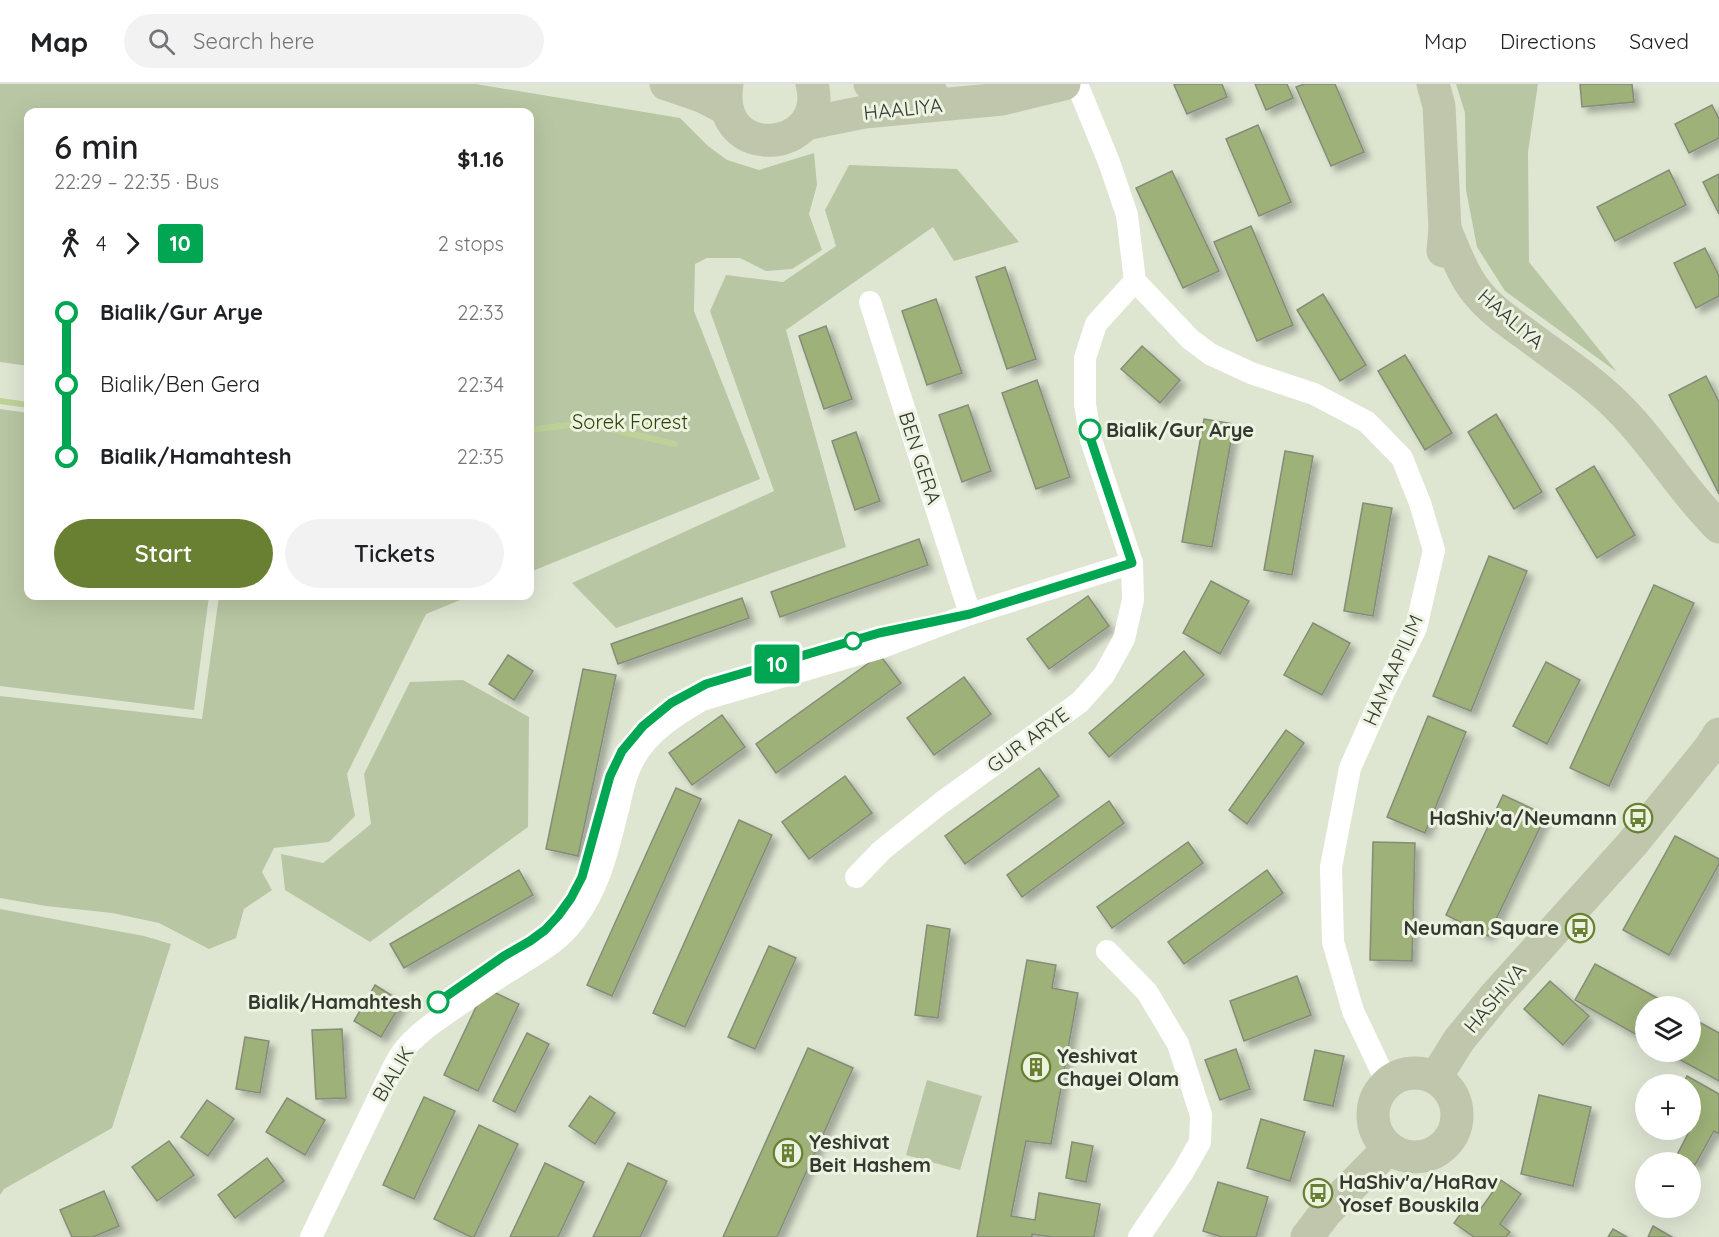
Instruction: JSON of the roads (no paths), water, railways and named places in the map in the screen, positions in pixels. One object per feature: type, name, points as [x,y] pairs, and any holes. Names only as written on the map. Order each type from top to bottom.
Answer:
[{"type":"main road","points":[[666,84],[704,97],[727,96],[733,121],[742,132],[754,139],[768,141],[782,140],[795,134],[805,124],[812,112],[814,100],[812,84]]},
{"type":"main road","name":"HAALIYA","points":[[870,84],[1002,99]]},
{"type":"main road","name":"HAALIYA","points":[[805,124],[864,112],[1002,99],[1064,84]]},
{"type":"main road","name":"HAALIYA","points":[[1433,84],[1439,106],[1445,229],[1443,253],[1448,276],[1459,300],[1480,323],[1520,350],[1571,368],[1596,388],[1622,411],[1649,441],[1699,507],[1719,527]]},
{"type":"main road","name":"HAALIYA","points":[[1649,441],[1682,504],[1719,545]]},
{"type":"main road","name":"HASHIVA","points":[[1436,1077],[1460,1040],[1495,996],[1632,844],[1719,734]]},
{"type":"main road","name":"HASHIVA","points":[[1632,844],[1670,814],[1719,764]]},
{"type":"main road","points":[[1416,1072],[1436,1077],[1451,1091],[1456,1101],[1457,1123],[1448,1142],[1440,1149],[1420,1157],[1398,1154],[1382,1141],[1376,1132],[1373,1121],[1375,1101],[1387,1083],[1396,1077],[1416,1072]]},
{"type":"main road","points":[[1307,1237],[1326,1212],[1389,1148]]},
{"type":"street","points":[[1077,84],[1109,162],[1127,215],[1135,281],[1096,324],[1085,357],[1085,404],[1091,440],[1132,563]]},
{"type":"street","name":"HAMAAPILIM","points":[[1135,281],[1190,339],[1210,354],[1251,373],[1314,394],[1367,422],[1402,458],[1420,503],[1434,550],[1416,628],[1350,768],[1331,867],[1333,942],[1353,1011],[1387,1083]]},
{"type":"street","name":"BEN GERA","points":[[870,302],[970,614]]},
{"type":"street","name":"BIALIK","points":[[311,1237],[396,1060],[407,1046],[436,1021],[560,937],[588,903],[601,873],[625,781],[634,759],[646,742],[662,727],[681,712],[702,700],[880,648],[970,614],[1132,563]]},
{"type":"street","name":"GUR ARYE","points":[[856,877],[882,850],[941,803],[1080,702],[1104,675],[1124,639],[1133,600],[1132,563]]},
{"type":"street","points":[[1107,951],[1147,992],[1178,1044],[1201,1115],[1200,1142],[1183,1172],[1139,1237]]},
{"type":"waterway","points":[[0,401],[24,404]]},
{"type":"waterway","points":[[534,429],[584,423],[675,444]]},
{"type":"place","name":"Bialik/Gur Arye","points":[[1090,430]]},
{"type":"place","name":"HaShiv'a/Neumann","points":[[1638,818]]},
{"type":"place","name":"Neuman Square","points":[[1580,928]]},
{"type":"place","name":"Bialik/Hamahtesh","points":[[438,1002]]},
{"type":"place","name":"Yeshivat Chayei Olam","points":[[1036,1067]]},
{"type":"place","name":"Yeshivat Beit Hashem","points":[[788,1153]]},
{"type":"place","name":"HaShiv'a/HaRav Yosef Bouskila","points":[[1318,1193]]},
{"type":"park label","name":"Sorek Forest","points":[[630,422]]}]
